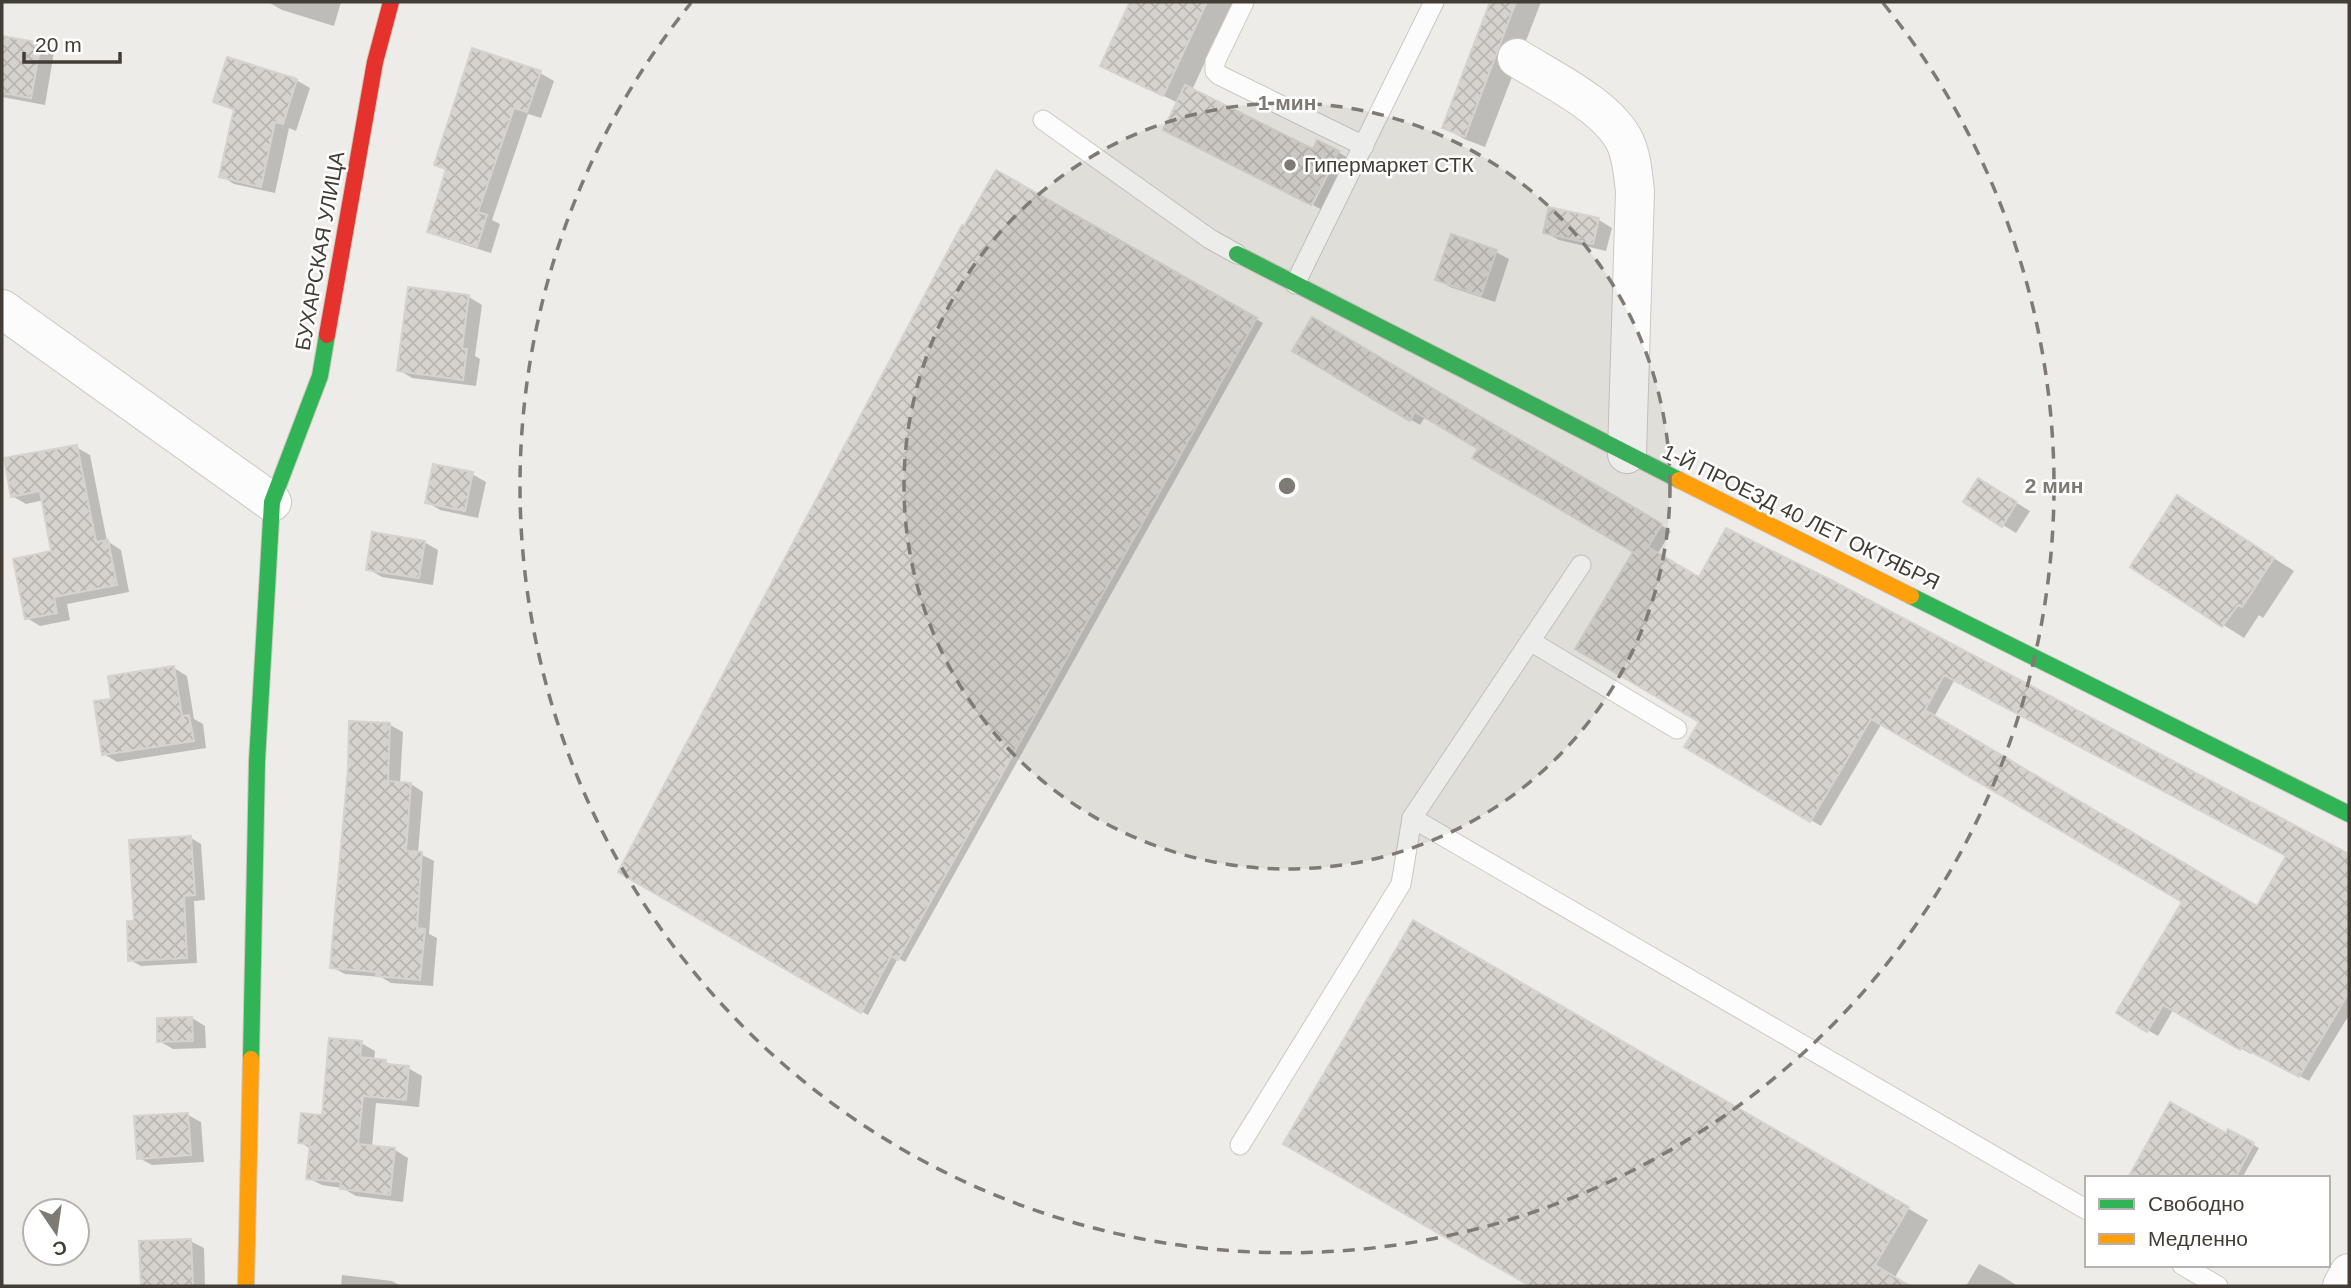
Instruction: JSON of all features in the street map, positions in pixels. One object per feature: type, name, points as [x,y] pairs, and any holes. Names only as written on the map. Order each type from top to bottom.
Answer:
[{"type":"street","name":"БУХАРСКАЯ УЛИЦА","points":[[246,1286],[257,761],[272,502],[320,376],[375,62],[391,2]]},
{"type":"street","points":[[1517,58],[1592,106],[1611,121],[1625,142],[1634,191],[1627,454]]},
{"type":"street","name":"1-Й ПРОЕЗД 40 ЛЕТ ОКТЯБРЯ","points":[[1237,254],[1627,454],[2349,814]]},
{"type":"street","points":[[2,309],[272,502]]},
{"type":"street","points":[[2342,1286],[2349,1273]]},
{"type":"lane","points":[[1244,2],[1215,62],[1215,71],[1364,146]]},
{"type":"lane","points":[[1295,284],[1434,2]]},
{"type":"lane","points":[[1043,120],[1210,239],[1237,254]]},
{"type":"lane","points":[[1240,1145],[1401,884],[1412,818],[1581,565]]},
{"type":"lane","points":[[1530,641],[1676,729]]},
{"type":"lane","points":[[1412,818],[2085,1209]]},
{"type":"lane","points":[[2185,1267],[2218,1286]]},
{"type":"building","points":[[1130,2],[1207,2],[1163,96],[1100,66]]},
{"type":"building","points":[[1490,2],[1516,2],[1465,137],[1442,128]]},
{"type":"building","points":[[2,36],[41,43],[31,98],[2,93]]},
{"type":"building","points":[[472,48],[541,71],[527,112],[514,108],[478,212],[487,215],[477,247],[427,232],[446,169],[434,165]]},
{"type":"building","points":[[227,57],[297,79],[283,124],[275,122],[261,187],[219,177],[234,109],[213,102]]},
{"type":"building","points":[[1185,85],[1313,149],[1317,140],[1339,151],[1311,205],[1163,130]]},
{"type":"building","points":[[996,170],[1257,318],[898,960],[891,956],[861,1013],[618,872],[962,225],[964,226]]},
{"type":"building","points":[[1549,207],[1599,218],[1593,244],[1543,233]]},
{"type":"building","points":[[1451,234],[1497,250],[1481,296],[1435,280]]},
{"type":"building","points":[[408,287],[469,295],[462,349],[467,349],[463,380],[397,371]]},
{"type":"building","points":[[1312,317],[1662,524],[1648,547],[1699,577],[1726,528],[1831,580],[2349,854],[2349,992],[2299,1077],[2242,1047],[2240,1050],[2163,1005],[2147,1032],[2116,1013],[2182,902],[1871,719],[1810,822],[1684,747],[1699,722],[1575,649],[1633,552],[1472,458],[1478,449],[1415,412],[1410,421],[1292,351]],"holes":[[[1944,675],[2286,856],[2257,906],[1925,710]]]},
{"type":"building","points":[[77,445],[96,542],[108,540],[117,585],[54,597],[57,613],[25,619],[13,559],[51,551],[40,491],[11,497],[4,458]]},
{"type":"building","points":[[433,464],[473,472],[465,511],[425,503]]},
{"type":"building","points":[[1978,478],[2017,502],[2002,527],[1963,502]]},
{"type":"building","points":[[2177,495],[2274,558],[2242,607],[2238,605],[2222,627],[2130,567]]},
{"type":"building","points":[[372,532],[425,541],[419,578],[366,570]]},
{"type":"building","points":[[174,666],[182,716],[189,715],[194,741],[102,755],[94,701],[111,699],[108,676]]},
{"type":"building","points":[[349,721],[390,723],[388,781],[411,783],[406,851],[422,852],[417,928],[425,929],[420,980],[376,976],[377,972],[330,968],[348,769]]},
{"type":"building","points":[[191,836],[195,895],[184,896],[187,958],[128,961],[127,921],[134,921],[129,840]]},
{"type":"building","points":[[1413,920],[1909,1207],[1875,1265],[1910,1286],[1530,1286],[1283,1144]]},
{"type":"building","points":[[192,1017],[193,1041],[157,1042],[157,1018]]},
{"type":"building","points":[[329,1038],[362,1041],[360,1057],[386,1060],[386,1064],[409,1066],[406,1100],[363,1096],[358,1144],[395,1148],[390,1195],[340,1189],[341,1182],[306,1179],[310,1144],[298,1143],[301,1113],[322,1115]]},
{"type":"building","points":[[2170,1102],[2226,1133],[2228,1129],[2254,1143],[2236,1176],[2129,1176]]},
{"type":"building","points":[[188,1113],[191,1155],[137,1159],[134,1116]]},
{"type":"building","points":[[191,1239],[193,1286],[141,1286],[139,1241]]},
{"type":"traffic: fast","points":[[1237,254],[1679,480]]},
{"type":"traffic: fast","points":[[251,1059],[257,761],[272,502],[320,376],[327,335]]},
{"type":"traffic: fast","points":[[1911,596],[2349,814]]},
{"type":"traffic: slow","points":[[1679,480],[1911,596]]},
{"type":"traffic: slow","points":[[246,1286],[251,1059]]},
{"type":"traffic: jam","points":[[327,335],[375,62],[391,2]]},
{"type":"place","name":"Гипермаркет СТК","points":[[1290,165]]}]
